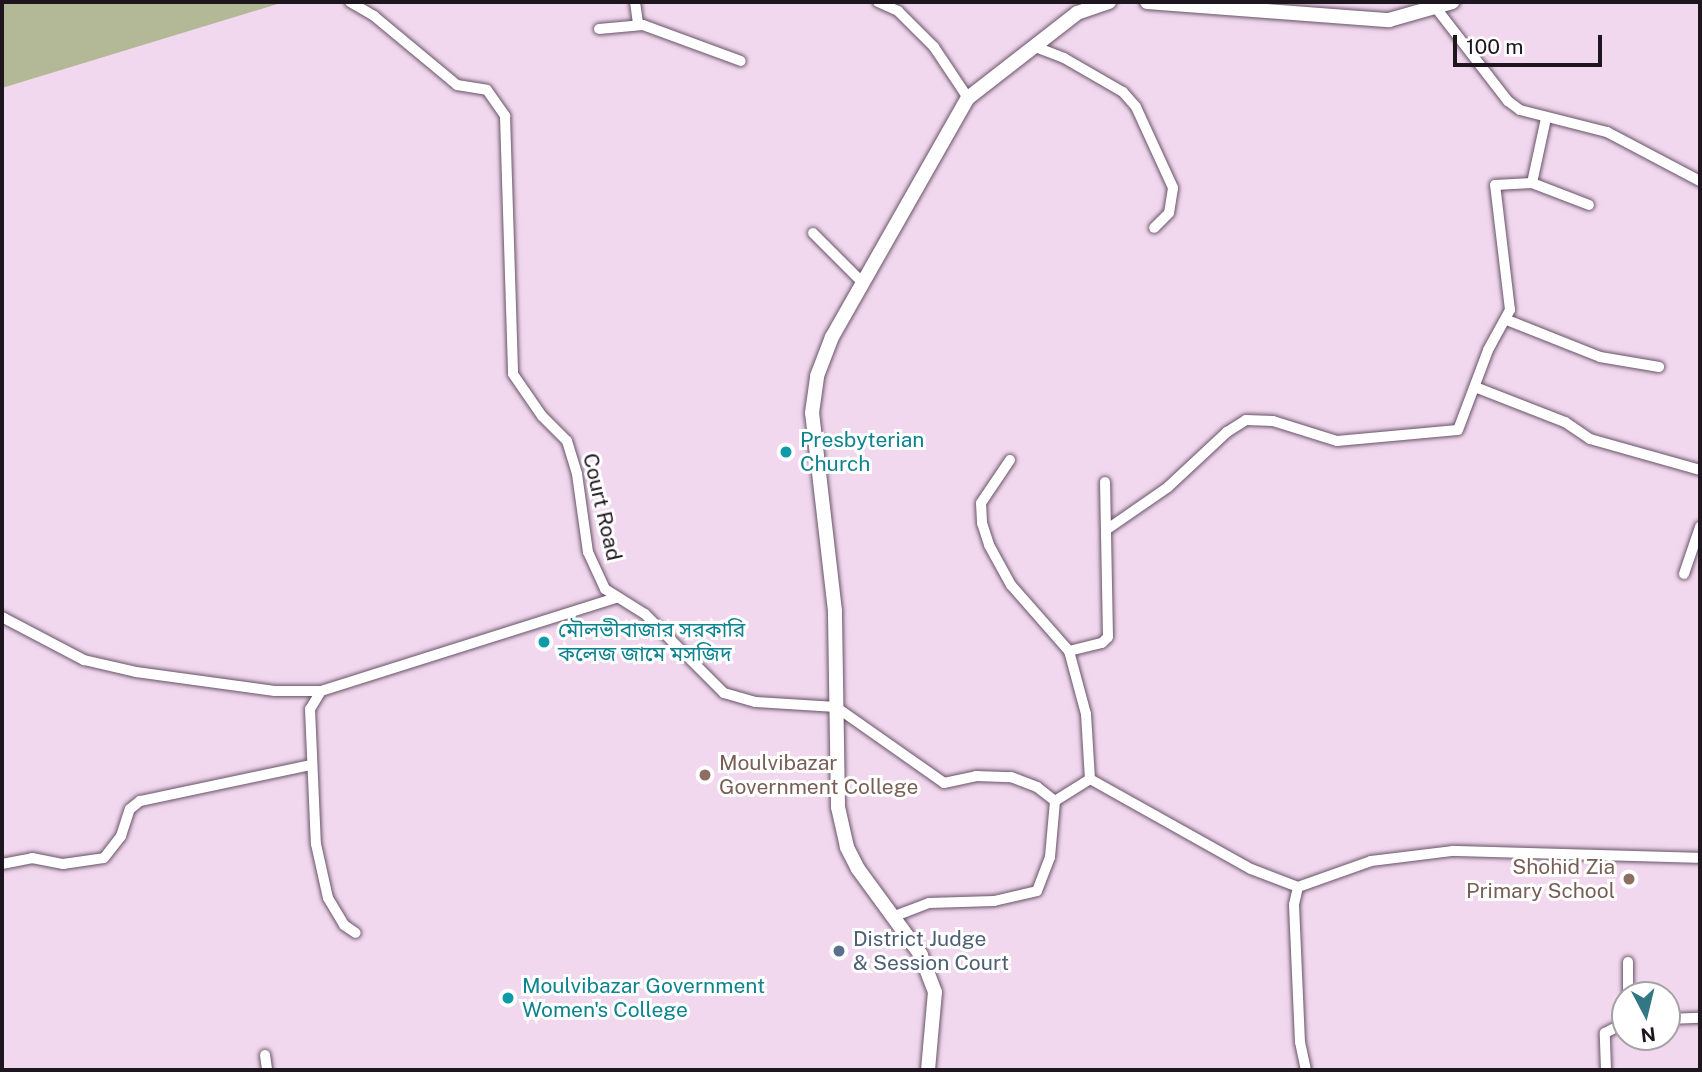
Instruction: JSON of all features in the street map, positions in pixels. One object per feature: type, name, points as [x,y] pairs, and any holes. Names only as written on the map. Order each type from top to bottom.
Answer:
[{"type":"highway","points":[[928,1070],[935,992],[921,955],[847,847],[838,807],[835,611],[812,413],[817,376],[832,337],[968,98],[1077,13],[1109,2]]},
{"type":"highway","points":[[1147,2],[1389,20],[1452,2]]},
{"type":"street","name":"Court Road","points":[[350,2],[374,16],[457,85],[487,90],[505,116],[513,374],[542,416],[567,441],[577,474],[588,552],[605,589],[645,614],[724,693],[756,702],[836,707]]},
{"type":"street","points":[[635,2],[638,24]]},
{"type":"street","points":[[878,2],[898,11],[934,47],[968,98]]},
{"type":"street","points":[[1436,8],[1508,101],[1546,118],[1607,132],[1700,181]]},
{"type":"street","points":[[599,29],[638,24],[741,61]]},
{"type":"street","points":[[1033,46],[1064,58],[1123,92],[1136,107],[1173,188],[1169,213],[1154,228]]},
{"type":"street","points":[[1532,183],[1546,118]]},
{"type":"street","points":[[1106,530],[1168,487],[1227,432],[1246,420],[1273,421],[1337,440],[1450,433],[1463,423],[1488,350],[1507,320],[1510,310],[1495,186],[1532,183],[1589,205]]},
{"type":"street","points":[[813,233],[863,283]]},
{"type":"street","points":[[1507,320],[1600,357],[1659,367]]},
{"type":"street","points":[[1475,387],[1565,422],[1590,439],[1700,470]]},
{"type":"street","points":[[1010,460],[981,503],[989,545],[1012,585],[1069,651],[1086,714],[1090,779]]},
{"type":"street","points":[[1069,651],[1102,643],[1108,637],[1105,482]]},
{"type":"street","points":[[1684,574],[1700,527]]},
{"type":"street","points":[[2,617],[84,660],[136,672],[275,691],[321,691],[616,598]]},
{"type":"street","points":[[321,691],[310,709],[316,844],[328,898],[344,925],[356,933]]},
{"type":"street","points":[[836,707],[944,783],[976,775],[1011,777],[1037,787],[1055,801]]},
{"type":"street","points":[[2,864],[32,858],[63,864],[104,858],[121,836],[130,809],[152,796],[277,775],[311,765]]},
{"type":"street","points":[[1055,801],[1090,779]]},
{"type":"street","points":[[1090,779],[1251,869],[1298,887],[1371,861],[1452,851],[1700,858]]},
{"type":"street","points":[[895,916],[929,903],[966,904],[1037,891],[1050,857],[1055,801]]},
{"type":"street","points":[[1298,887],[1294,905],[1300,1042],[1306,1070]]},
{"type":"street","points":[[1628,962],[1628,981]]},
{"type":"street","points":[[1681,1019],[1700,1018]]},
{"type":"street","points":[[1606,1070],[1605,1033],[1611,1030]]},
{"type":"street","points":[[265,1055],[267,1070]]},
{"type":"green space","points":[[2,2],[284,2],[2,88]]},
{"type":"place","name":"Presbyterian Church","points":[[786,452]]},
{"type":"place","name":"মৌলভীবাজার সরকারি কলেজ জামে মসজিদ","points":[[544,642]]},
{"type":"place","name":"Moulvibazar Government College","points":[[705,775]]},
{"type":"place","name":"Shohid Zia Primary School","points":[[1629,879]]},
{"type":"place","name":"District Judge & Session Court","points":[[839,951]]},
{"type":"place","name":"Moulvibazar Government Women's College","points":[[508,998]]}]
